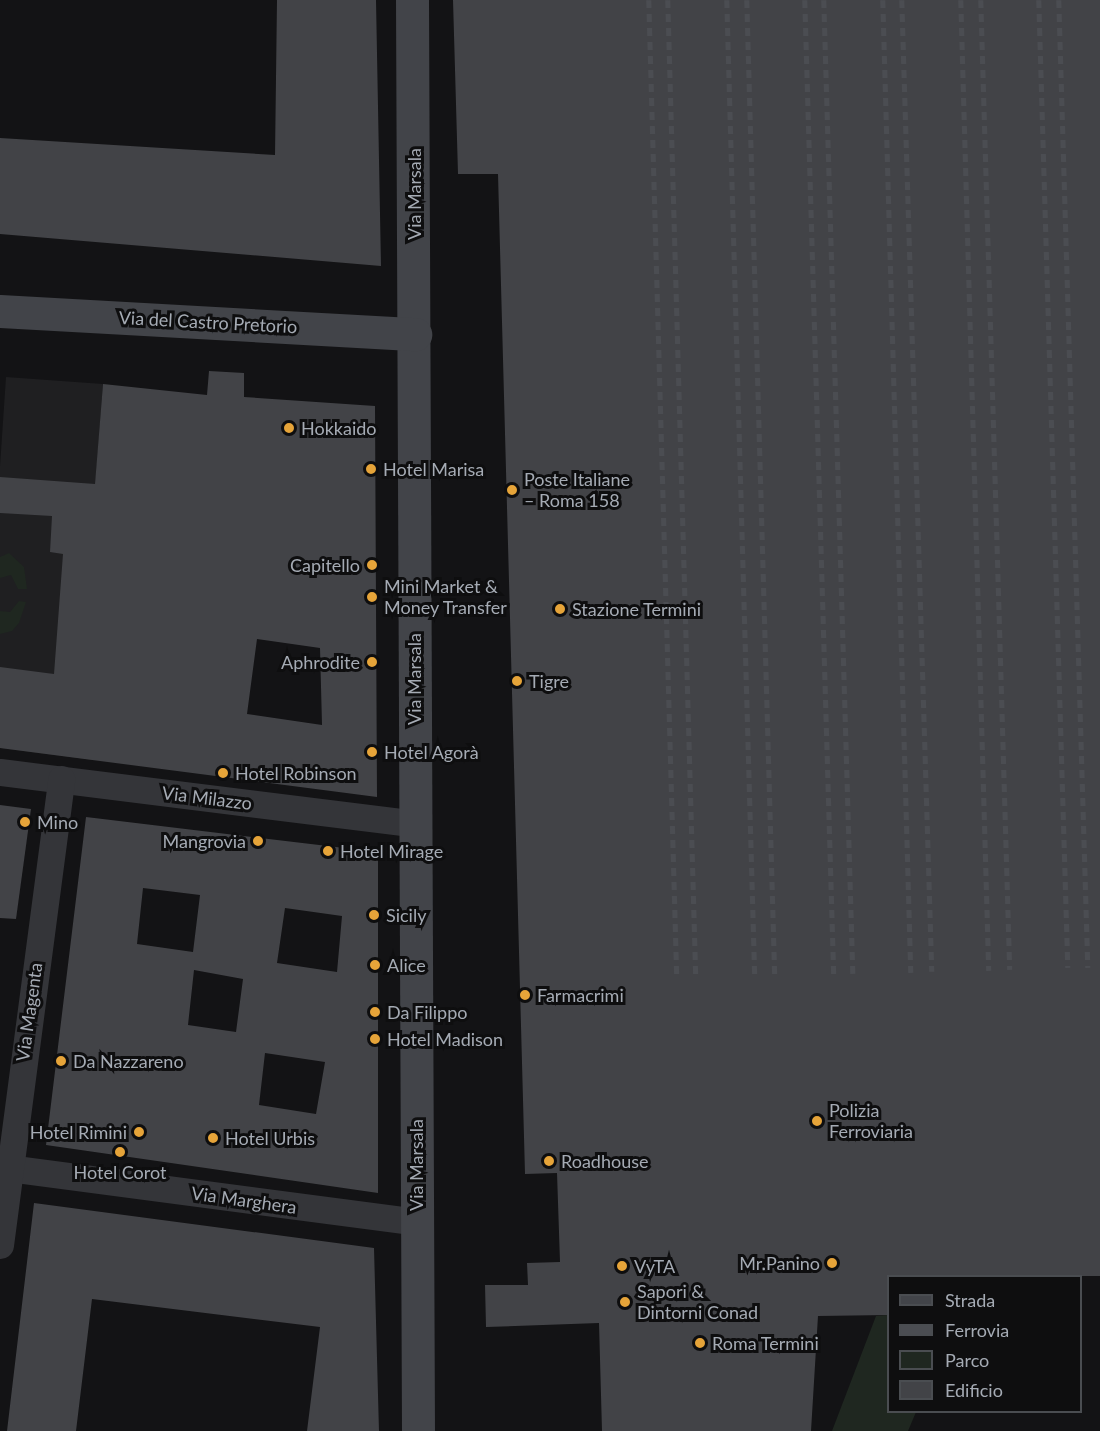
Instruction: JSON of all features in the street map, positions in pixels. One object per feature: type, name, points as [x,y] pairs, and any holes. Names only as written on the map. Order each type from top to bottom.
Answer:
[{"type":"main road","name":"Via Marsala","points":[[412,0],[418,1431]]},
{"type":"main road","name":"Via del Castro Pretorio","points":[[0,311],[415,334]]},
{"type":"street","name":"Via Milazzo","points":[[0,772],[415,824]]},
{"type":"street","name":"Via Magenta","points":[[0,1245],[5,1168],[61,779]]},
{"type":"street","name":"Via Marghera","points":[[5,1168],[417,1222]]},
{"type":"shaded area","points":[[6,377],[103,384],[90,556],[99,698],[93,760],[0,748],[0,466]]},
{"type":"green space","points":[[9,553],[24,567],[27,589],[18,589],[11,575],[0,578],[0,557]]},
{"type":"green space","points":[[19,601],[26,602],[19,623],[12,631],[0,634],[0,611],[10,612]]},
{"type":"green space","points":[[887,1315],[887,1413],[916,1413],[908,1431],[832,1431],[876,1316]]},
{"type":"building","points":[[277,0],[376,0],[381,266],[0,234],[0,138],[275,155]]},
{"type":"building","points":[[453,0],[1100,0],[1100,1276],[887,1275],[887,1315],[818,1316],[811,1431],[602,1431],[599,1323],[486,1327],[485,1285],[528,1285],[527,1263],[560,1262],[557,1173],[525,1174],[498,174],[458,174]]},
{"type":"building","points":[[209,371],[244,373],[244,397],[375,406],[377,797],[0,748],[0,667],[54,674],[63,554],[50,552],[52,516],[0,513],[0,477],[95,484],[103,384],[207,395]],"holes":[[[257,639],[320,648],[322,725],[247,714]]]},
{"type":"building","points":[[0,805],[31,809],[16,919],[0,918]]},
{"type":"building","points":[[86,817],[378,852],[378,1193],[46,1145]],"holes":[[[143,888],[200,895],[193,952],[137,944]],[[285,908],[342,916],[337,972],[277,963]],[[194,970],[243,979],[236,1032],[188,1025]],[[265,1053],[325,1062],[316,1114],[259,1105]]]},
{"type":"building","points":[[34,1203],[374,1248],[379,1431],[307,1431],[320,1327],[92,1299],[76,1431],[7,1431]]},
{"type":"railway","points":[[649,0],[677,980]]},
{"type":"railway","points":[[668,0],[696,979]]},
{"type":"railway","points":[[727,0],[755,977]]},
{"type":"railway","points":[[747,0],[775,977]]},
{"type":"railway","points":[[805,0],[834,975]]},
{"type":"railway","points":[[824,0],[853,974]]},
{"type":"railway","points":[[883,0],[911,973]]},
{"type":"railway","points":[[902,0],[932,972]]},
{"type":"railway","points":[[961,0],[989,971]]},
{"type":"railway","points":[[981,0],[1010,970]]},
{"type":"railway","points":[[1039,0],[1068,968]]},
{"type":"railway","points":[[1059,0],[1088,968]]},
{"type":"place","name":"Hokkaido","points":[[289,428]]},
{"type":"place","name":"Hotel Marisa","points":[[371,469]]},
{"type":"place","name":"Poste Italiane – Roma 158","points":[[512,490]]},
{"type":"place","name":"Capitello","points":[[372,565]]},
{"type":"place","name":"Mini Market & Money Transfer","points":[[372,597]]},
{"type":"place","name":"Stazione Termini","points":[[560,609]]},
{"type":"place","name":"Aphrodite","points":[[372,662]]},
{"type":"place","name":"Tigre","points":[[517,681]]},
{"type":"place","name":"Hotel Agorà","points":[[372,752]]},
{"type":"place","name":"Hotel Robinson","points":[[223,773]]},
{"type":"place","name":"Mino","points":[[25,822]]},
{"type":"place","name":"Mangrovia","points":[[258,841]]},
{"type":"place","name":"Hotel Mirage","points":[[328,851]]},
{"type":"place","name":"Sicily","points":[[374,915]]},
{"type":"place","name":"Alice","points":[[375,965]]},
{"type":"place","name":"Farmacrimi","points":[[525,995]]},
{"type":"place","name":"Da Filippo","points":[[375,1012]]},
{"type":"place","name":"Hotel Madison","points":[[375,1039]]},
{"type":"place","name":"Da Nazzareno","points":[[61,1061]]},
{"type":"place","name":"Polizia Ferroviaria","points":[[817,1121]]},
{"type":"place","name":"Hotel Rimini","points":[[139,1132]]},
{"type":"place","name":"Hotel Urbis","points":[[213,1138]]},
{"type":"place","name":"Hotel Corot","points":[[120,1152]]},
{"type":"place","name":"Roadhouse","points":[[549,1161]]},
{"type":"place","name":"Mr.Panino","points":[[832,1263]]},
{"type":"place","name":"VyTA","points":[[622,1266]]},
{"type":"place","name":"Sapori & Dintorni Conad","points":[[625,1302]]},
{"type":"place","name":"Roma Termini","points":[[700,1343]]}]
